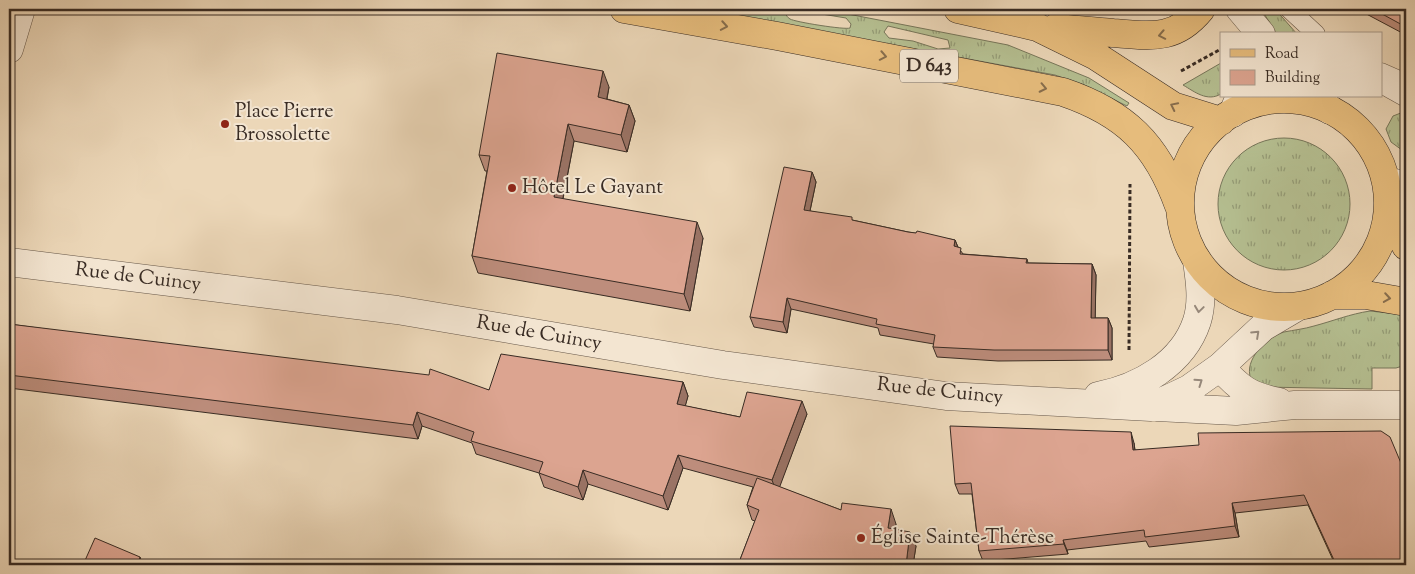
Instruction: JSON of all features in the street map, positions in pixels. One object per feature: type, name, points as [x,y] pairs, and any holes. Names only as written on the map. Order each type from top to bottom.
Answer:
[{"type":"main road","name":"D 643","points":[[624,9],[777,36],[1063,92],[1078,97],[1116,116],[1144,141],[1168,178],[1180,210]]},
{"type":"main road","points":[[958,9],[1037,27],[1154,36],[1177,30],[1201,9]]},
{"type":"main road","points":[[1037,27],[1096,56],[1160,98],[1188,112],[1231,110],[1259,102],[1303,101],[1323,103],[1354,126],[1364,137],[1380,162],[1395,178],[1383,236],[1371,260],[1354,280],[1332,295],[1297,307],[1272,307],[1246,301],[1224,289],[1197,261],[1185,236],[1180,210],[1182,181],[1186,167],[1200,142],[1231,110]]},
{"type":"main road","points":[[1388,210],[1406,246]]},
{"type":"main road","points":[[1332,295],[1366,295],[1406,302]]},
{"type":"street","points":[[9,49],[21,9]]},
{"type":"street","points":[[1236,9],[1244,32]]},
{"type":"street","points":[[1240,9],[1259,32]]},
{"type":"street","name":"Rue de Cuincy","points":[[1069,402],[1128,388],[1152,376],[1175,356],[1191,335],[1200,305],[1197,261]]},
{"type":"street","name":"Rue de Cuincy","points":[[9,262],[397,310],[723,365],[946,396],[1236,411],[1295,405],[1406,405]]},
{"type":"street","name":"Rue de Cuincy","points":[[1151,407],[1176,397],[1220,367],[1263,327],[1297,307]]},
{"type":"street","name":"Rue de Cuincy","points":[[1220,367],[1248,394],[1258,398],[1295,405]]},
{"type":"lane","points":[[1289,9],[1314,32]]},
{"type":"lane","points":[[1382,72],[1406,83]]},
{"type":"lane","points":[[1382,85],[1406,98]]},
{"type":"path","points":[[1160,98],[1176,74],[1220,50]]},
{"type":"path","points":[[1128,388],[1130,183]]},
{"type":"green space","points":[[698,9],[737,9],[753,13],[758,9],[790,9],[785,13],[794,20],[830,27],[850,28],[851,24],[846,18],[791,9],[822,9],[1008,45],[1089,78],[1129,103],[1127,106],[1084,85],[1055,75]],"holes":[[[888,26],[948,40],[950,48],[938,49],[913,41],[889,38],[884,32]]]},
{"type":"green space","points":[[1261,9],[1275,9],[1295,32],[1276,32]]},
{"type":"green space","points":[[1220,64],[1220,94],[1206,97],[1183,85]]},
{"type":"green space","points":[[1406,111],[1406,153],[1391,142],[1386,129],[1393,116]]},
{"type":"green space","points":[[1284,138],[1297,139],[1309,143],[1331,157],[1345,179],[1349,191],[1349,217],[1345,229],[1331,251],[1309,265],[1297,269],[1284,270],[1271,269],[1259,265],[1237,251],[1223,229],[1219,217],[1218,204],[1219,191],[1223,179],[1237,157],[1259,143],[1271,139]]},
{"type":"green space","points":[[1370,311],[1406,315],[1406,365],[1396,368],[1372,368],[1372,389],[1262,387],[1251,379],[1249,372],[1253,357],[1264,344],[1277,335]]},
{"type":"building","points":[[1373,9],[1406,9],[1406,27]]},
{"type":"building","name":"Hôtel Le Gayant","points":[[497,53],[603,71],[598,97],[629,105],[621,135],[568,124],[554,197],[697,222],[684,294],[472,256],[490,156],[479,155]]},
{"type":"building","points":[[784,167],[812,172],[804,210],[852,217],[852,220],[908,232],[916,233],[917,231],[955,240],[954,246],[961,248],[960,254],[1027,259],[1026,263],[1092,264],[1091,318],[1108,318],[1108,350],[994,350],[933,347],[935,335],[876,324],[877,319],[787,298],[783,322],[750,317]]},
{"type":"building","points":[[9,324],[429,375],[430,369],[489,390],[501,354],[683,382],[677,404],[740,417],[747,392],[802,401],[772,480],[678,455],[663,496],[583,470],[578,487],[539,473],[543,462],[471,441],[474,432],[417,412],[413,425],[9,375]]},
{"type":"building","points":[[950,426],[1131,432],[1133,450],[1199,445],[1198,433],[1381,431],[1390,437],[1406,475],[1406,565],[1321,565],[1334,560],[1304,495],[1232,503],[1235,526],[1145,537],[1144,530],[1063,540],[1064,544],[979,551],[971,483],[955,484]]},
{"type":"building","points":[[757,478],[841,510],[842,503],[891,509],[888,528],[910,532],[906,565],[738,565],[759,510],[747,505]]},
{"type":"building","points":[[95,538],[140,557],[137,565],[83,565]]},
{"type":"place","name":"Place Pierre Brossolette","points":[[225,124]]},
{"type":"place","name":"Hôtel Le Gayant","points":[[512,188]]},
{"type":"place","name":"Église Sainte-Thérèse","points":[[861,538]]}]
